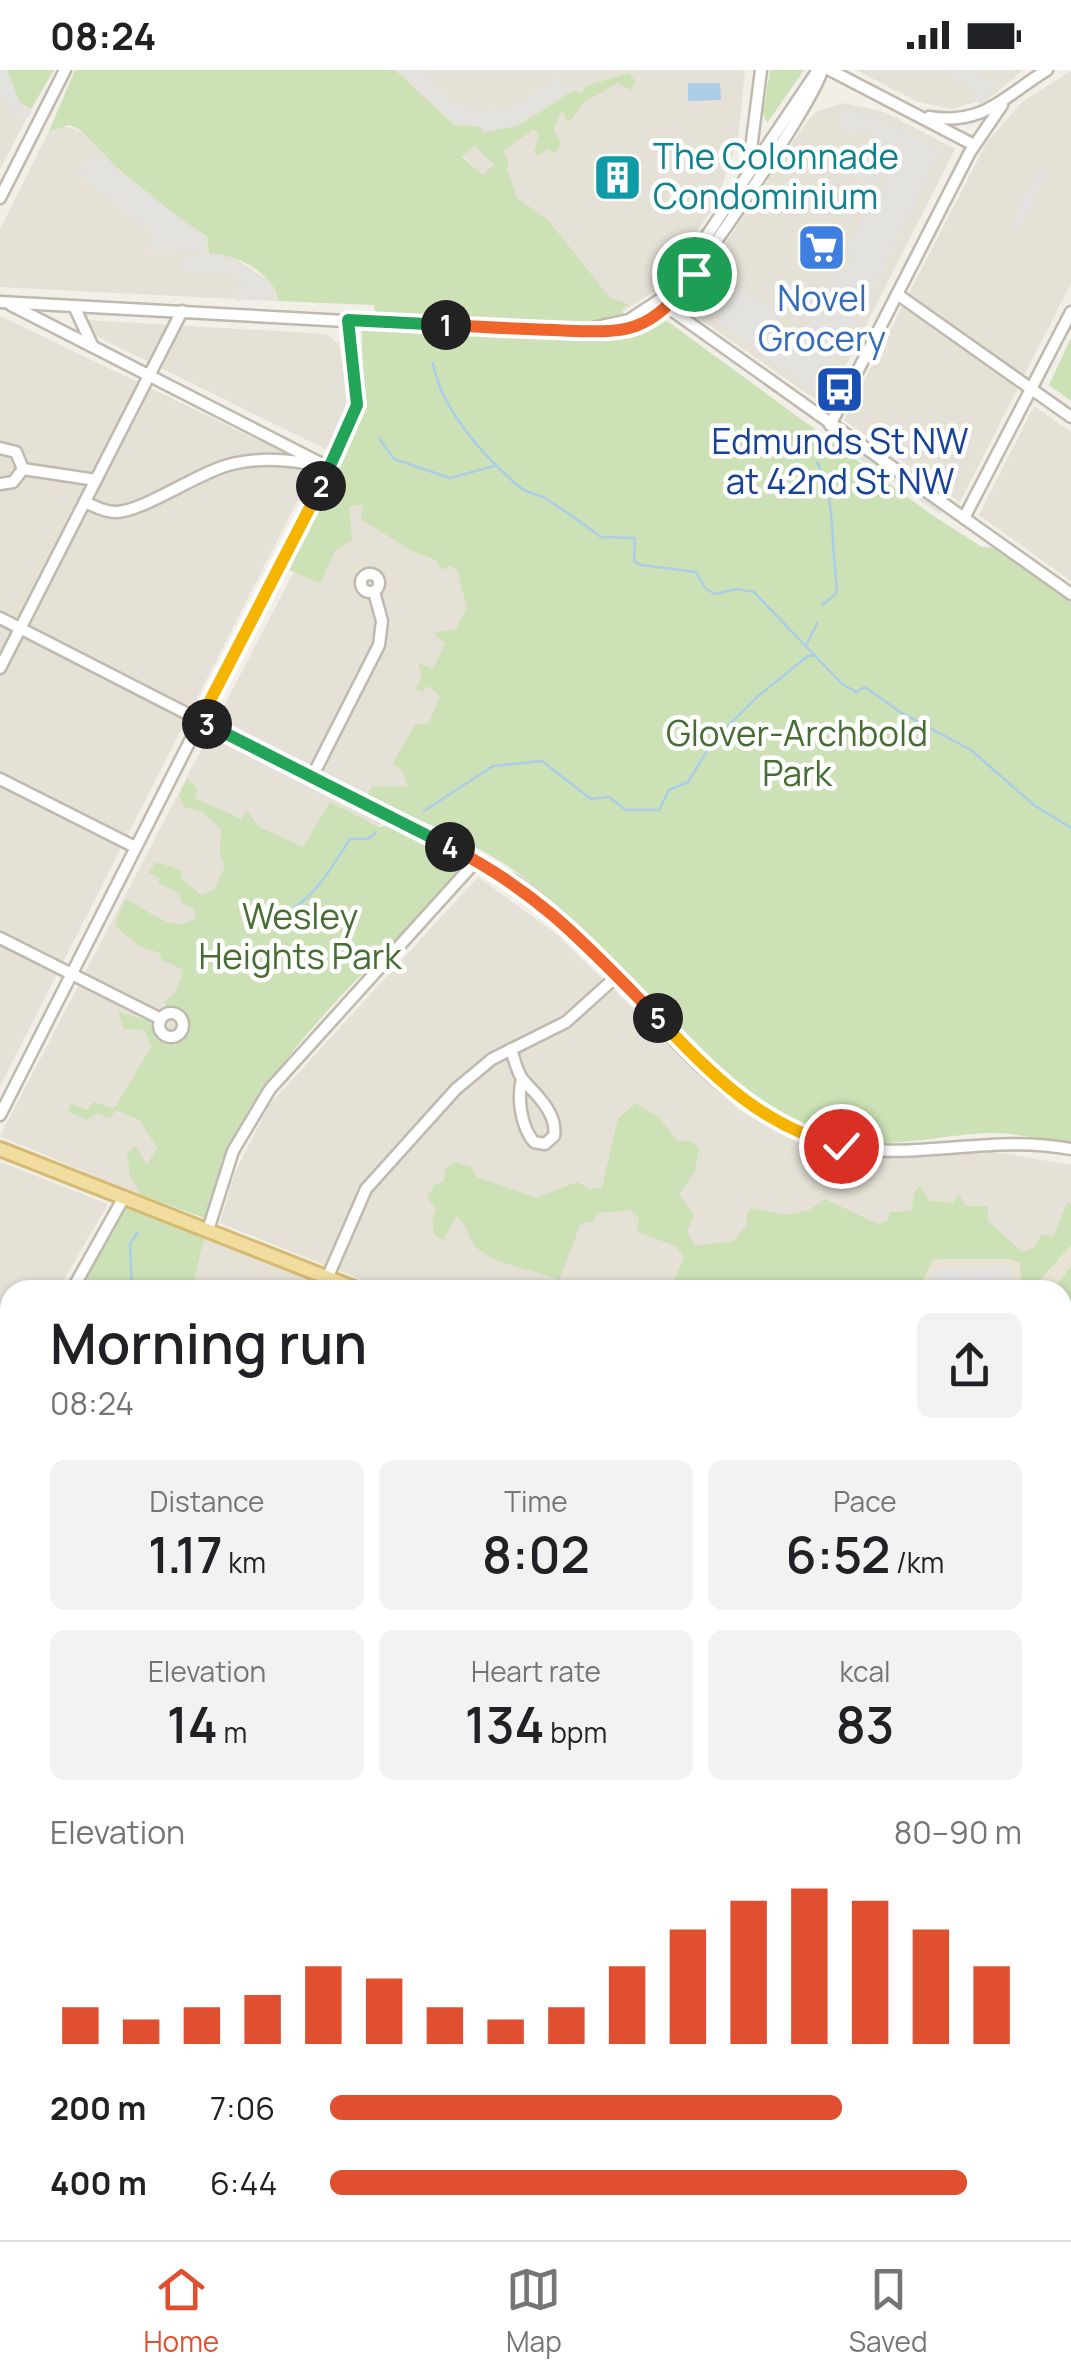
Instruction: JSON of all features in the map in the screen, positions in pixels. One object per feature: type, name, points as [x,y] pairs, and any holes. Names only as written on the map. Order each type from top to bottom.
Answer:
[{"type":"main road","points":[[0,1150],[208,1230],[316,1280]]},
{"type":"street","points":[[0,198],[65,70]]},
{"type":"street","points":[[756,169],[761,70]]},
{"type":"street","points":[[3,302],[578,331],[629,320],[663,304],[820,70]]},
{"type":"street","points":[[830,70],[974,144]]},
{"type":"street","points":[[830,425],[974,144],[1002,105],[1047,70]]},
{"type":"street","points":[[913,113],[958,118],[1002,105]]},
{"type":"street","points":[[897,294],[1071,417]]},
{"type":"street","points":[[3,302],[330,468]]},
{"type":"street","points":[[663,304],[1071,594]]},
{"type":"street","points":[[74,306],[93,346]]},
{"type":"street","points":[[0,668],[182,312]]},
{"type":"street","points":[[964,518],[1071,312]]},
{"type":"street","points":[[0,1115],[350,426],[358,396],[348,320]]},
{"type":"street","points":[[0,448],[16,452],[23,469]]},
{"type":"street","points":[[85,502],[122,512],[210,471],[250,461],[291,460],[330,468]]},
{"type":"street","points":[[23,469],[96,480]]},
{"type":"street","points":[[0,484],[12,482],[23,469]]},
{"type":"street","points":[[312,778],[379,646],[382,618],[374,592]]},
{"type":"street","points":[[0,618],[477,860],[544,904],[730,1091],[803,1134],[877,1150],[998,1142],[1071,1149]]},
{"type":"street","points":[[0,778],[135,848]]},
{"type":"street","points":[[208,1230],[233,1151],[270,1089],[477,860]]},
{"type":"street","points":[[0,938],[161,1020]]},
{"type":"street","points":[[327,1280],[360,1200],[376,1176],[466,1080],[511,1049],[566,1022],[617,976]]},
{"type":"street","points":[[511,1049],[522,1080],[518,1093],[527,1134],[534,1142],[544,1144],[554,1136],[556,1126],[534,1086],[522,1080]]},
{"type":"street","points":[[78,1280],[124,1197]]},
{"type":"shaded area","points":[[0,70],[7,70],[20,103],[31,109],[0,169]]},
{"type":"shaded area","points":[[0,70],[5,70],[19,103],[32,111],[27,119],[7,106],[0,90]]},
{"type":"shaded area","points":[[374,70],[745,70],[738,140],[716,203],[658,289],[623,311]]},
{"type":"shaded area","points":[[398,70],[426,70],[444,97],[478,114],[514,106],[560,77],[571,90],[510,127],[484,131],[478,124],[456,124]]},
{"type":"shaded area","points":[[856,70],[1023,70],[991,97],[952,109],[918,102]]},
{"type":"shaded area","points":[[938,70],[968,70],[994,83],[988,100],[980,104],[969,86]]},
{"type":"shaded area","points":[[1071,71],[1071,283],[960,502],[844,420],[987,142],[1022,102]]},
{"type":"shaded area","points":[[844,103],[884,112],[955,149],[825,406],[683,307],[805,124],[816,112]]},
{"type":"shaded area","points":[[840,112],[870,114],[891,125],[896,117],[901,120],[897,127],[904,131],[876,185],[855,174],[879,127],[874,133],[841,128]]},
{"type":"shaded area","points":[[63,126],[82,131],[207,238],[208,251],[230,255],[272,283],[278,301],[0,287],[0,229],[49,131]]},
{"type":"shaded area","points":[[906,133],[941,151],[818,393],[718,321],[740,288],[781,315],[768,336],[792,330],[792,336],[779,339],[779,344],[784,340],[816,361],[798,346],[835,273],[841,275],[849,264],[854,253],[847,249],[865,214],[870,215]]},
{"type":"shaded area","points":[[105,158],[205,239],[204,251],[147,249],[155,233],[79,173],[89,160]]},
{"type":"shaded area","points":[[1040,167],[1048,173],[1017,232],[1009,227]]},
{"type":"shaded area","points":[[182,257],[228,257],[271,286],[271,297],[263,297],[261,302],[252,296],[236,301],[243,279],[233,272],[179,270]]},
{"type":"shaded area","points":[[0,316],[281,451],[311,474],[0,1086]]},
{"type":"shaded area","points":[[85,320],[327,334],[339,345],[349,381],[343,418],[327,450],[98,337]]},
{"type":"shaded area","points":[[1034,406],[1071,432],[1071,581],[979,515]]},
{"type":"shaded area","points":[[842,439],[943,509],[940,514],[840,446]]},
{"type":"shaded area","points":[[336,491],[364,505],[407,545],[479,581],[409,809],[377,827],[218,969],[151,1103],[165,1131],[139,1182],[147,1198],[0,1136]]},
{"type":"shaded area","points":[[478,877],[554,932],[739,1110],[803,1143],[857,1159],[994,1152],[1071,1165],[1071,1234],[1033,1260],[831,1280],[362,1280],[220,1223],[234,1175],[269,1105]]},
{"type":"shaded area","points":[[0,1162],[108,1204],[64,1280],[0,1280]]},
{"type":"shaded area","points":[[206,1232],[323,1280],[197,1280]]},
{"type":"shaded area","points":[[1071,1234],[1071,1280],[921,1280],[932,1253],[1033,1260]]},
{"type":"shaded area","points":[[1012,1265],[1013,1280],[928,1280],[933,1269]]},
{"type":"green space","points":[[7,70],[54,70],[31,109],[20,103]]},
{"type":"green space","points":[[75,70],[395,70],[454,125],[480,127],[484,132],[518,126],[573,91],[582,93],[586,86],[629,73],[636,82],[631,90],[617,83],[583,103],[572,119],[566,121],[564,112],[560,113],[554,130],[561,143],[555,153],[547,149],[539,155],[534,153],[539,136],[534,129],[503,151],[509,160],[507,169],[517,198],[548,220],[610,298],[628,304],[622,310],[626,319],[587,325],[376,313],[374,305],[278,301],[262,274],[241,261],[209,253],[207,237],[131,182],[81,130],[69,125],[49,131]],"holes":[[[474,145],[494,165],[483,175],[462,157]]]},
{"type":"green space","points":[[770,70],[804,70],[767,123],[763,113]]},
{"type":"green space","name":"Glover-Archbold Park","points":[[663,318],[932,515],[982,547],[1001,548],[1071,601],[1071,1144],[999,1133],[886,1143],[830,1137],[786,1115],[708,1057],[569,918],[516,872],[475,847],[367,795],[373,786],[408,787],[403,772],[393,763],[415,725],[429,723],[440,697],[429,686],[422,692],[416,689],[422,675],[418,663],[433,669],[445,644],[434,633],[456,629],[467,608],[457,570],[449,566],[442,570],[436,560],[410,550],[361,519],[363,505],[349,506],[352,540],[335,551],[320,583],[289,570],[330,488],[363,406],[362,330],[591,341],[620,339]]},
{"type":"green space","points":[[1071,338],[1071,401],[1049,385]]},
{"type":"green space","name":"Wesley Heights Park","points":[[187,779],[197,788],[195,798],[241,819],[247,811],[259,827],[303,847],[330,802],[379,827],[388,825],[466,866],[350,986],[277,1072],[247,1118],[223,1167],[207,1219],[141,1195],[130,1175],[127,1153],[136,1146],[147,1165],[157,1147],[139,1120],[116,1110],[110,1118],[97,1113],[87,1120],[68,1111],[71,1104],[87,1110],[94,1102],[114,1109],[152,1046],[144,1030],[124,1029],[118,1012],[151,1022],[155,1037],[177,1042],[189,1027],[184,1015],[166,1008],[165,1001],[176,992],[183,970],[162,960],[160,953],[139,946],[115,926],[125,899],[169,922],[178,924],[196,917],[195,910],[182,903],[179,893],[148,873],[156,862],[181,870],[181,878],[201,895],[214,890],[225,866],[220,856],[221,829],[202,812],[184,807],[179,795]]},
{"type":"green space","points":[[635,1103],[658,1117],[677,1140],[692,1142],[699,1148],[695,1171],[679,1194],[694,1215],[687,1232],[695,1246],[733,1241],[747,1225],[747,1212],[753,1208],[785,1215],[809,1210],[825,1199],[878,1224],[888,1220],[890,1212],[911,1211],[915,1191],[920,1186],[929,1201],[953,1203],[959,1194],[965,1206],[988,1206],[988,1221],[1022,1252],[1035,1247],[1041,1235],[1054,1236],[1067,1202],[1071,1205],[1071,1245],[1040,1280],[1021,1280],[1020,1263],[1012,1259],[943,1259],[933,1260],[923,1280],[674,1280],[684,1257],[676,1246],[637,1232],[639,1218],[631,1210],[598,1213],[592,1222],[581,1223],[559,1280],[486,1255],[474,1245],[457,1216],[443,1240],[435,1236],[432,1219],[436,1209],[427,1197],[435,1184],[443,1182],[446,1169],[454,1162],[472,1167],[477,1177],[536,1198],[577,1182],[590,1189],[602,1187],[618,1119]]},
{"type":"green space","points":[[129,1197],[206,1232],[197,1280],[84,1280]]},
{"type":"green space","points":[[1071,1266],[1071,1280],[1060,1280]]},
{"type":"water","points":[[688,83],[720,83],[721,100],[688,101]]},
{"type":"waterway","points":[[433,363],[455,416],[494,463],[521,488],[543,497],[601,537],[635,538],[634,561],[641,565],[696,572],[705,588],[715,594],[737,589],[754,592],[842,684],[856,692],[865,687],[900,712],[971,750],[1034,805],[1071,828]]},
{"type":"waterway","points":[[379,438],[394,459],[450,478],[494,466]]},
{"type":"waterway","points":[[817,462],[828,492],[837,586],[836,594],[822,605]]},
{"type":"waterway","points":[[807,644],[817,623]]},
{"type":"waterway","points":[[424,811],[493,766],[542,761],[591,799],[609,797],[626,810],[659,810],[669,790],[688,782],[713,741],[758,696],[808,656],[815,655]]},
{"type":"waterway","points":[[249,926],[297,906],[320,883],[350,839],[368,839],[376,832]]},
{"type":"waterway","points":[[132,1280],[130,1244],[138,1232]]},
{"type":"waterway","points":[[0,1597],[0,1603]]},
{"type":"place","name":"The Colonnade Condominium","points":[[618,177]]},
{"type":"place","name":"Novel Grocery","points":[[822,247]]},
{"type":"place","name":"Edmunds St NW at 42nd St NW","points":[[840,390]]},
{"type":"route","points":[[694,274],[655,316],[622,331],[601,335],[348,320],[358,387],[350,426],[200,720],[514,881],[564,922],[736,1096],[789,1128],[841,1146]]}]
